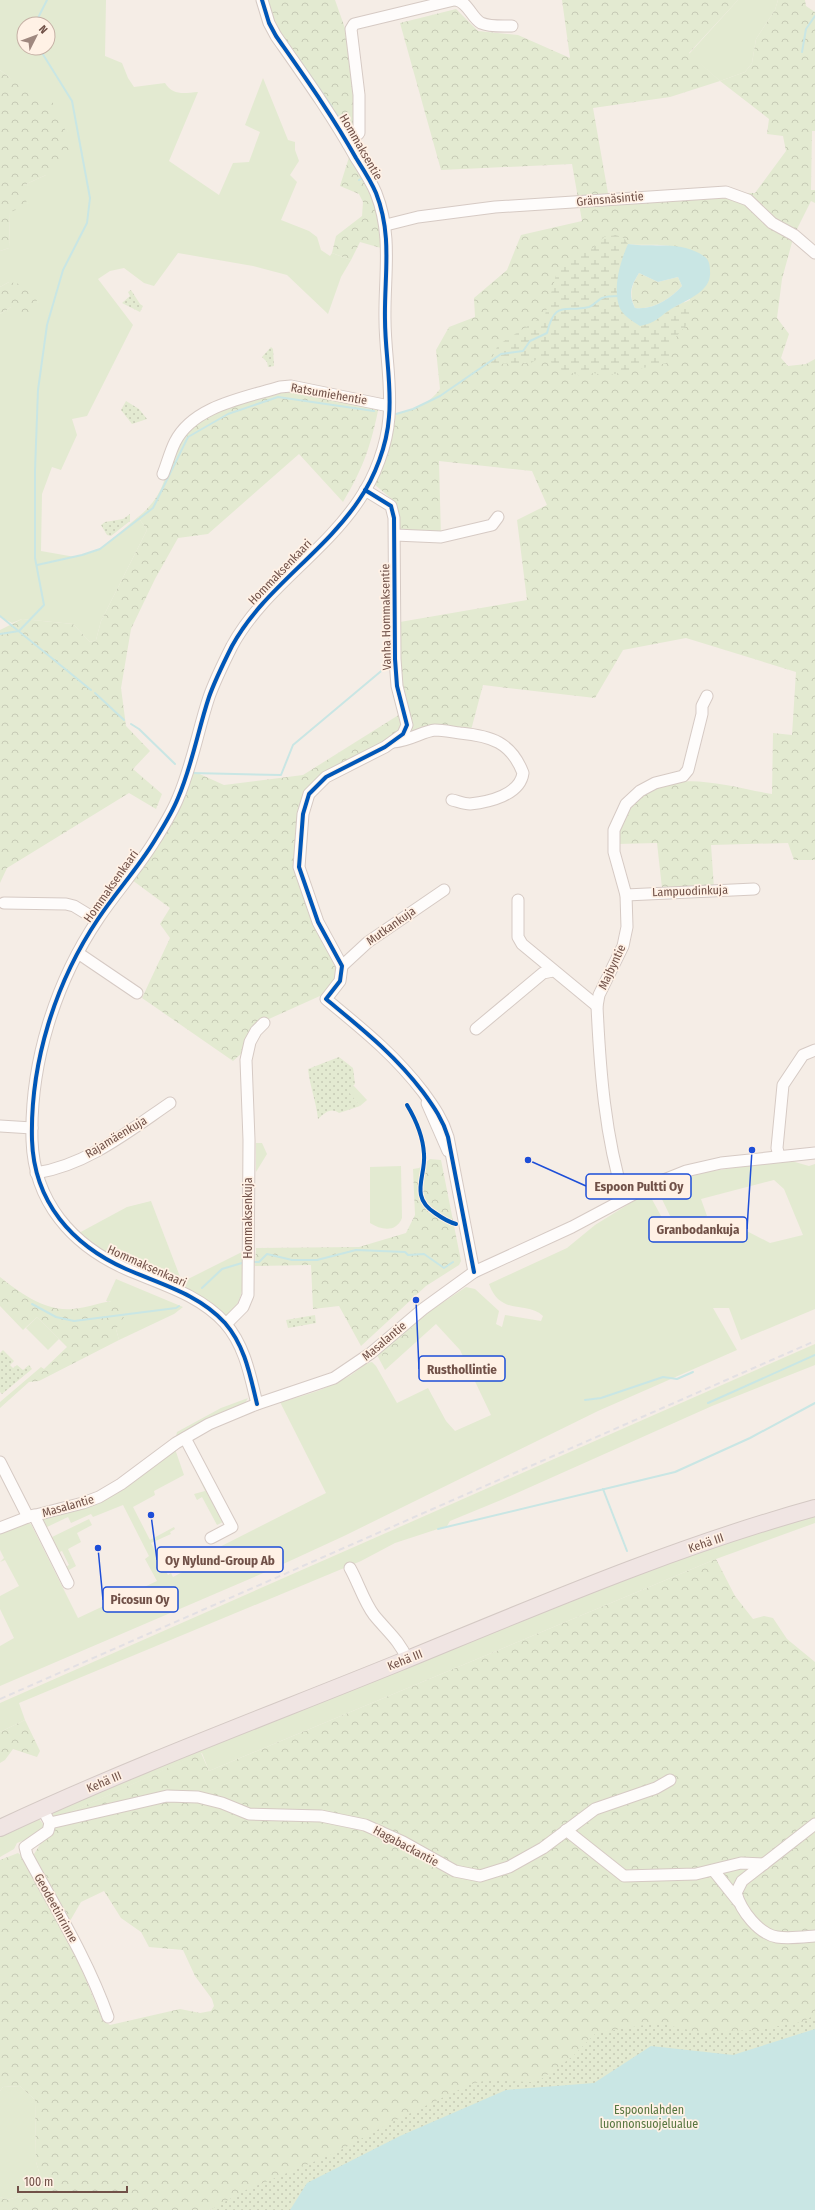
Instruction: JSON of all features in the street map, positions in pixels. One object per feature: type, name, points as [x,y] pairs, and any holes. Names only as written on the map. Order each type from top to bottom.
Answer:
[{"type":"highway","name":"Kehä III","points":[[0,1828],[42,1808],[164,1757],[407,1659],[690,1548],[815,1508]]},
{"type":"street","name":"Hommaksentie","points":[[262,0],[269,23],[276,36],[330,114],[375,191],[386,225],[388,278],[384,317],[389,419]]},
{"type":"street","points":[[348,144],[359,133],[358,95],[351,28],[354,24],[455,0],[465,5],[483,24],[512,26]]},
{"type":"street","name":"Gränsnäsintie","points":[[386,225],[418,217],[495,206],[726,192],[748,200],[772,223],[794,235],[815,253]]},
{"type":"street","name":"Ratsumiehentie","points":[[163,474],[174,442],[186,425],[215,408],[280,387],[291,386],[389,406]]},
{"type":"street","name":"Hommaksenkaari","points":[[226,1324],[198,1301],[172,1288],[125,1269],[93,1252],[71,1234],[60,1220],[40,1187],[34,1160],[32,1128],[38,1072],[50,1018],[78,953],[97,920],[151,846],[177,802],[210,694],[233,644],[265,601],[296,571],[351,511],[365,490],[384,443],[389,419]]},
{"type":"street","name":"Vanha Hommaksentie","points":[[342,966],[318,922],[299,867],[303,814],[309,794],[326,777],[393,742],[403,734],[407,725],[397,686],[395,659],[394,518],[391,506],[365,490]]},
{"type":"street","points":[[395,535],[441,537],[492,525],[498,517]]},
{"type":"street","name":"Majbyntie","points":[[624,1198],[613,1155],[602,1089],[597,1006],[599,995],[623,946],[627,927],[626,895],[618,872],[613,840],[614,830],[626,804],[640,791],[655,783],[683,776],[691,763],[702,714],[702,706],[707,696]]},
{"type":"street","points":[[393,742],[406,741],[434,730],[446,731],[481,735],[495,740],[513,754],[523,773],[519,785],[514,790],[507,794],[469,804],[452,800]]},
{"type":"street","name":"Lampuodinkuja","points":[[626,895],[754,889]]},
{"type":"street","name":"Mutkankuja","points":[[342,966],[368,942],[444,890]]},
{"type":"street","points":[[518,900],[518,937],[522,944],[597,1006]]},
{"type":"street","points":[[4,903],[66,904],[74,906],[97,920]]},
{"type":"street","points":[[78,953],[137,993]]},
{"type":"street","points":[[342,966],[340,981],[326,999],[379,1042],[397,1059],[443,1122],[448,1137],[474,1272]]},
{"type":"street","points":[[476,1029],[543,973],[553,971]]},
{"type":"street","name":"Hommaksenkuja","points":[[226,1324],[243,1307],[248,1295],[249,1140],[246,1060],[250,1042],[256,1031],[264,1023]]},
{"type":"street","points":[[779,1156],[777,1148],[783,1085],[803,1055],[815,1050]]},
{"type":"street","name":"Rajamäenkuja","points":[[36,1173],[59,1168],[101,1149],[170,1103]]},
{"type":"street","points":[[0,1126],[32,1128]]},
{"type":"street","name":"Masalantie","points":[[0,1528],[31,1516],[83,1503],[98,1497],[121,1484],[185,1438],[209,1424],[257,1404],[323,1384],[343,1373],[371,1353],[423,1309],[474,1272],[572,1227],[624,1198],[657,1182],[686,1171],[721,1163],[815,1153]]},
{"type":"street","points":[[226,1324],[245,1356],[257,1404]]},
{"type":"street","points":[[185,1438],[232,1527],[211,1538]]},
{"type":"street","points":[[0,1462],[68,1583]]},
{"type":"street","points":[[350,1568],[373,1614],[403,1649],[407,1659]]},
{"type":"street","name":"Hagabackantie","points":[[50,1823],[167,1796],[198,1797],[222,1803],[248,1814],[321,1816],[365,1825],[403,1842],[455,1871],[480,1876],[509,1867],[543,1848],[595,1809],[656,1788],[670,1780]]},
{"type":"street","points":[[42,1808],[50,1823]]},
{"type":"street","name":"Geodeetinrinne","points":[[50,1823],[48,1832],[44,1836],[25,1847],[27,1855],[61,1914],[95,1979],[108,2016]]},
{"type":"street","points":[[738,1902],[736,1893],[742,1881],[815,1824]]},
{"type":"street","points":[[566,1830],[624,1876],[696,1874],[714,1871],[741,1863],[764,1864]]},
{"type":"street","points":[[714,1871],[752,1922],[769,1935],[778,1937],[815,1936]]},
{"type":"green space","points":[[0,0],[106,0],[105,56],[122,63],[128,78],[134,87],[165,83],[175,92],[198,92],[169,161],[219,195],[233,163],[249,162],[260,132],[245,125],[263,78],[288,140],[295,142],[295,150],[299,161],[290,175],[297,182],[281,220],[309,231],[317,237],[321,250],[330,256],[332,253],[351,260],[341,277],[328,314],[287,275],[253,266],[178,253],[154,286],[144,283],[124,268],[110,271],[98,279],[133,325],[87,416],[72,419],[77,435],[61,470],[52,467],[42,494],[41,551],[75,557],[100,549],[138,517],[147,530],[101,621],[96,640],[90,642],[73,624],[22,619],[12,623],[0,617],[0,314],[11,307],[9,282],[0,287],[0,251],[9,248],[10,212],[24,185],[46,175],[10,78],[0,70]]},
{"type":"green space","points":[[262,0],[335,0],[352,48],[359,133],[348,144],[276,36]]},
{"type":"green space","points":[[562,0],[738,0],[689,53],[720,81],[745,72],[752,63],[756,39],[775,10],[778,0],[805,0],[806,6],[815,12],[815,131],[812,131],[811,190],[815,190],[815,203],[811,201],[794,235],[782,279],[777,318],[789,334],[781,358],[788,366],[806,364],[815,359],[815,860],[794,860],[788,843],[711,845],[714,888],[662,888],[657,843],[617,844],[618,832],[622,820],[631,805],[650,790],[666,784],[683,781],[701,782],[772,794],[773,733],[792,735],[796,672],[686,638],[623,650],[595,698],[483,685],[470,734],[434,730],[367,754],[309,794],[299,867],[342,966],[331,991],[260,1023],[243,1052],[233,1061],[142,998],[170,938],[160,924],[170,908],[132,880],[193,771],[224,785],[303,775],[405,711],[394,623],[527,600],[517,520],[547,505],[532,471],[439,461],[441,537],[395,535],[394,501],[374,484],[396,414],[421,406],[431,399],[440,389],[436,350],[449,327],[475,317],[474,298],[507,270],[521,235],[582,221],[572,164],[441,170],[400,23],[456,9],[478,31],[518,35],[570,58]],"holes":[[[720,81],[769,119],[767,134],[783,136],[786,151],[755,193],[699,193],[609,199],[593,108],[670,97]],[[628,244],[663,245],[674,247],[690,300],[670,309],[627,317],[619,299],[618,281]]]},
{"type":"green space","points":[[738,0],[778,0],[775,10],[756,39],[752,63],[745,72],[720,81],[689,54]]},
{"type":"green space","points":[[0,70],[10,78],[55,104],[72,147],[46,175],[24,185],[27,206],[10,212],[9,248],[0,251]]},
{"type":"green space","points":[[350,154],[372,190],[383,224],[381,248],[360,242],[351,260],[332,253],[336,236],[362,216],[363,202],[359,194],[340,186]]},
{"type":"green space","points":[[616,235],[624,238],[628,244],[617,283],[620,307],[654,323],[670,309],[684,302],[694,316],[670,344],[670,358],[667,363],[605,376],[594,373],[581,376],[556,368],[550,361],[539,358],[531,363],[489,364],[498,345],[545,315],[558,268],[563,263],[590,250],[604,237]]},
{"type":"green space","points":[[639,273],[658,282],[678,277],[682,286],[661,303],[649,307],[635,308],[632,298],[632,290]]},
{"type":"green space","points":[[9,282],[30,286],[37,300],[29,315],[11,307],[0,314],[0,287]]},
{"type":"green space","points":[[131,290],[143,306],[140,312],[122,303],[130,296],[128,292]]},
{"type":"green space","points":[[271,347],[273,349],[274,366],[268,367],[267,362],[262,357]]},
{"type":"green space","points":[[285,391],[379,406],[373,433],[362,467],[343,502],[299,454],[208,534],[178,538],[155,579],[131,629],[121,688],[126,726],[150,751],[133,769],[162,794],[156,809],[129,793],[7,868],[0,883],[0,630],[22,619],[73,624],[90,642],[96,640],[101,621],[147,530],[138,517],[155,500],[164,482],[178,443],[186,432],[197,422],[211,414],[242,402]]},
{"type":"green space","points":[[126,401],[139,409],[147,419],[132,424],[121,410]]},
{"type":"green space","points":[[130,514],[130,521],[111,536],[107,535],[101,525],[105,522],[123,519]]},
{"type":"green space","points":[[339,1057],[353,1068],[355,1084],[347,1090],[360,1106],[339,1113],[336,1111],[330,1111],[318,1119],[308,1069]]},
{"type":"green space","points":[[353,1085],[367,1100],[360,1106],[346,1090]]},
{"type":"green space","points":[[256,1143],[262,1143],[267,1154],[256,1172]]},
{"type":"green space","points":[[430,1159],[441,1160],[461,1261],[459,1265],[426,1286],[361,1346],[339,1306],[313,1309],[311,1265],[255,1266],[256,1248],[359,1247],[406,1233],[415,1215],[413,1169],[419,1168]]},
{"type":"green space","points":[[788,1160],[809,1166],[815,1164],[815,1309],[741,1340],[729,1308],[713,1308],[737,1350],[598,1411],[344,1536],[268,1571],[0,1686],[0,1646],[14,1638],[0,1609],[0,1596],[19,1586],[5,1560],[0,1562],[4,1558],[0,1550],[0,1533],[29,1523],[31,1524],[78,1618],[157,1581],[145,1559],[149,1556],[123,1505],[93,1517],[91,1514],[71,1523],[68,1517],[47,1527],[42,1520],[45,1517],[88,1506],[175,1449],[184,1475],[154,1491],[155,1495],[133,1507],[150,1540],[174,1527],[175,1529],[170,1532],[171,1534],[151,1543],[168,1575],[171,1573],[173,1577],[194,1566],[192,1561],[326,1493],[280,1402],[325,1388],[343,1380],[363,1365],[372,1362],[376,1366],[397,1403],[428,1388],[446,1421],[455,1431],[491,1415],[460,1350],[436,1324],[385,1370],[377,1355],[406,1327],[466,1287],[475,1289],[499,1311],[496,1324],[502,1327],[505,1315],[541,1321],[543,1316],[536,1311],[500,1301],[494,1294],[489,1284],[567,1248],[595,1225],[648,1192],[673,1238],[709,1224],[739,1227],[770,1243],[803,1235],[784,1189],[774,1180],[701,1199],[707,1216],[682,1227],[673,1222],[659,1193],[660,1186],[706,1172]]},
{"type":"green space","points":[[401,1166],[402,1218],[396,1226],[388,1229],[370,1223],[370,1167]]},
{"type":"green space","points":[[151,1201],[182,1282],[244,1251],[244,1277],[242,1292],[230,1315],[225,1315],[122,1263],[77,1234],[127,1207]]},
{"type":"green space","points":[[0,1277],[25,1295],[53,1308],[73,1309],[119,1300],[124,1317],[116,1329],[119,1340],[39,1381],[29,1382],[0,1408],[0,1402],[41,1367],[44,1369],[67,1347],[37,1317],[23,1330],[0,1306]]},
{"type":"green space","points":[[116,1279],[183,1307],[174,1314],[119,1340],[116,1329],[119,1301],[106,1301]]},
{"type":"green space","points":[[315,1315],[316,1323],[288,1328],[286,1320]]},
{"type":"green space","points":[[37,1317],[59,1339],[48,1350],[26,1328]]},
{"type":"green space","points":[[406,1327],[412,1328],[410,1337],[384,1358],[382,1357],[383,1350]]},
{"type":"green space","points":[[815,1344],[815,1365],[712,1406],[501,1500],[450,1521],[447,1526],[395,1543],[361,1561],[19,1703],[25,1720],[0,1732],[0,1703]]},
{"type":"green space","points":[[3,1350],[14,1361],[10,1365],[13,1368],[17,1365],[23,1370],[29,1365],[32,1369],[2,1394],[0,1392],[0,1353]]},
{"type":"green space","points":[[248,1398],[245,1403],[178,1437],[176,1436],[177,1432],[221,1408]]},
{"type":"green space","points":[[200,1480],[203,1480],[225,1521],[217,1525],[202,1497],[197,1500],[194,1494],[205,1491]]},
{"type":"green space","points":[[815,1515],[815,1523],[716,1559],[209,1771],[202,1753],[55,1819],[51,1817],[57,1808],[634,1575],[766,1529]]},
{"type":"green space","points":[[89,1519],[92,1525],[77,1533],[81,1542],[68,1549],[76,1566],[67,1571],[64,1568],[69,1565],[62,1551],[57,1553],[50,1538]]},
{"type":"green space","points":[[716,1559],[735,1596],[753,1619],[764,1616],[773,1618],[787,1639],[815,1662],[815,2029],[307,2183],[209,2210],[0,2210],[0,2197],[8,2200],[44,2188],[36,2162],[35,2100],[20,2086],[3,2087],[0,2091],[0,1860],[18,1853],[23,1857],[74,1951],[103,2021],[110,2025],[180,2009],[200,2013],[211,2011],[214,2006],[212,1999],[195,1976],[183,1950],[149,1947],[141,1932],[121,1918],[104,1891],[81,1902],[70,1921],[36,1866],[34,1854],[41,1843],[51,1836],[55,1819],[201,1753],[209,1771]]},
{"type":"green space","points":[[25,1720],[40,1751],[37,1757],[13,1749],[5,1760],[0,1763],[0,1732]]},
{"type":"green space","points":[[39,1819],[43,1824],[43,1829],[35,1836],[17,1843],[14,1849],[0,1857],[0,1835]]},
{"type":"green space","name":"Espoonlahden luonnonsuojelualue","points":[[815,2015],[815,2210],[210,2210],[246,2190],[335,2153],[390,2123],[471,2084],[488,2080],[531,2082],[540,2080],[572,2057],[596,2033],[651,2024],[666,2025],[698,2032],[757,2030],[802,2022]]},
{"type":"green space","points":[[20,2086],[35,2100],[36,2162],[44,2188],[8,2200],[0,2197],[0,2091],[3,2087]]},
{"type":"water","points":[[628,244],[677,246],[687,248],[705,257],[710,267],[710,278],[707,285],[690,299],[671,309],[654,321],[640,326],[622,312],[617,299],[618,275]],"holes":[[[639,273],[658,282],[678,277],[682,286],[661,303],[649,307],[635,308],[631,290]]]},
{"type":"water","name":"Espoonlahden luonnonsuojelualue","points":[[815,2029],[815,2210],[290,2210],[307,2183],[400,2136],[506,2090],[594,2083],[651,2046],[733,2055]]},
{"type":"waterway","points":[[39,16],[47,0]]},
{"type":"waterway","points":[[802,52],[806,29],[815,16]]},
{"type":"waterway","points":[[296,55],[332,107]]},
{"type":"waterway","points":[[0,634],[19,631],[44,605],[35,558],[35,470],[38,390],[47,325],[63,270],[87,223],[90,198],[72,101],[44,56]]},
{"type":"waterway","points":[[335,112],[351,136]]},
{"type":"waterway","points":[[359,180],[364,177]]},
{"type":"waterway","points":[[396,414],[413,409],[440,396],[501,354],[523,351],[530,341],[547,333],[550,322],[557,311],[589,307],[602,298],[608,296],[618,296]]},
{"type":"waterway","points":[[37,565],[82,555],[100,549],[153,508],[188,437],[228,414],[278,397],[374,411]]},
{"type":"waterway","points":[[0,616],[91,690]]},
{"type":"waterway","points":[[192,773],[281,775],[293,745],[386,667]]},
{"type":"waterway","points":[[95,693],[124,720]]},
{"type":"waterway","points":[[131,724],[139,729],[175,764]]},
{"type":"waterway","points":[[254,1262],[259,1262],[267,1254],[292,1260],[317,1260],[356,1250],[405,1252],[408,1255],[424,1254],[444,1268],[453,1262]]},
{"type":"waterway","points":[[202,1288],[222,1269],[242,1263]]},
{"type":"waterway","points":[[32,1304],[56,1317],[74,1321],[176,1308],[179,1306]]},
{"type":"waterway","points":[[708,1403],[815,1355]]},
{"type":"waterway","points":[[585,1400],[601,1398],[663,1377],[677,1379],[693,1372]]},
{"type":"waterway","points":[[438,1529],[675,1472],[750,1438],[815,1403]]},
{"type":"waterway","points":[[603,1489],[627,1551]]},
{"type":"railway","points":[[0,1699],[815,1341]]},
{"type":"cycle path","points":[[257,1404],[242,1351],[232,1332],[215,1313],[191,1297],[126,1269],[107,1259],[73,1234],[60,1219],[48,1202],[40,1183],[34,1162],[32,1111],[35,1082],[48,1025],[69,970],[98,919],[148,850],[173,809],[183,786],[209,697],[232,646],[260,607],[276,589],[328,538],[359,500],[375,471],[386,439],[390,393],[385,320],[386,240],[381,209],[372,184],[347,142],[318,96],[276,36],[269,23],[262,0]]},
{"type":"cycle path","points":[[365,490],[391,506],[394,518],[395,659],[397,686],[407,725],[403,734],[385,747],[326,777],[309,794],[303,814],[299,867],[318,922],[342,966],[340,981],[326,999],[377,1042],[401,1066],[427,1098],[444,1125],[448,1137],[474,1272]]},
{"type":"cycle path","points":[[407,1105],[413,1116],[422,1141],[424,1162],[420,1186],[423,1200],[427,1207],[435,1213],[445,1220],[456,1224]]},
{"type":"place","name":"Granbodankuja","points":[[752,1150]]},
{"type":"place","name":"Espoon Pultti Oy","points":[[528,1160]]},
{"type":"place","name":"Rusthollintie","points":[[416,1300]]},
{"type":"place","name":"Oy Nylund-Group Ab","points":[[151,1515]]},
{"type":"place","name":"Picosun Oy","points":[[98,1548]]}]
